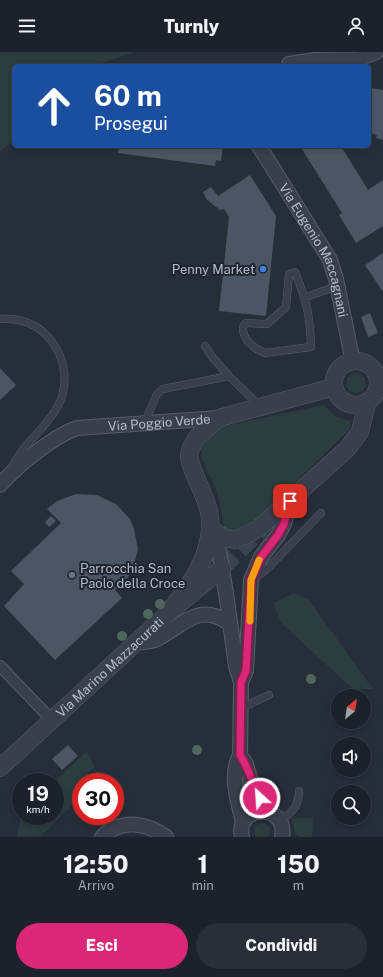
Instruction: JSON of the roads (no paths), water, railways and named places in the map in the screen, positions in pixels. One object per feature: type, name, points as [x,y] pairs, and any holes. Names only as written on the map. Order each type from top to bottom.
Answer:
[{"type":"street","points":[[289,64],[302,52]]},
{"type":"street","points":[[294,64],[316,60],[365,57],[376,52]]},
{"type":"street","name":"Via Eugenio Maccagnani","points":[[260,148],[327,255],[334,270],[352,362]]},
{"type":"street","points":[[212,525],[225,538],[235,540],[266,524],[347,449],[358,436],[367,403],[374,396],[380,380],[369,366],[361,362],[352,362],[338,370],[333,381],[334,387],[340,397],[346,402],[357,404],[367,403]]},
{"type":"street","name":"Via Poggio Verde","points":[[4,481],[56,438],[70,430],[84,426],[144,424],[219,418],[334,387]]},
{"type":"street","points":[[219,418],[197,437],[190,450],[191,464],[212,525],[222,568],[236,666],[241,682],[240,755],[235,764],[235,789],[241,832]]},
{"type":"street","points":[[241,682],[246,671],[251,580],[261,557],[278,535],[284,524],[290,501]]},
{"type":"street","points":[[167,614],[192,582],[199,568],[212,525]]},
{"type":"street","name":"Via Marino Mazzacurati","points":[[0,768],[167,614],[222,568]]},
{"type":"street","points":[[136,643],[156,639],[202,613],[212,614],[230,624]]},
{"type":"street","points":[[0,666],[52,720]]},
{"type":"street","points":[[240,755],[246,764],[252,785],[267,812]]},
{"type":"street","points":[[241,832],[253,813],[267,812],[273,814],[283,831]]},
{"type":"street","points":[[102,837],[119,827],[140,824],[150,827],[166,837]]},
{"type":"lane","points":[[295,272],[306,297],[310,315],[311,347],[265,353],[258,350],[242,333],[243,327],[246,323],[266,324],[286,307],[289,274],[295,272]]},
{"type":"lane","points":[[306,297],[337,286]]},
{"type":"lane","points":[[0,319],[25,321],[41,331],[56,346],[62,358],[65,370],[62,397],[55,411],[20,451],[4,481]]},
{"type":"lane","points":[[205,346],[213,358],[229,376],[260,406]]},
{"type":"lane","points":[[144,424],[157,394],[163,390],[229,376]]},
{"type":"lane","points":[[251,580],[266,571],[321,513]]},
{"type":"lane","points":[[241,708],[268,695]]},
{"type":"lane","points":[[283,831],[290,814],[299,802],[299,791]]},
{"type":"tunnel","points":[[222,568],[261,529]]},
{"type":"place","name":"Penny Market","points":[[263,269]]},
{"type":"place","name":"Parrocchia San Paolo della Croce","points":[[72,575]]}]
